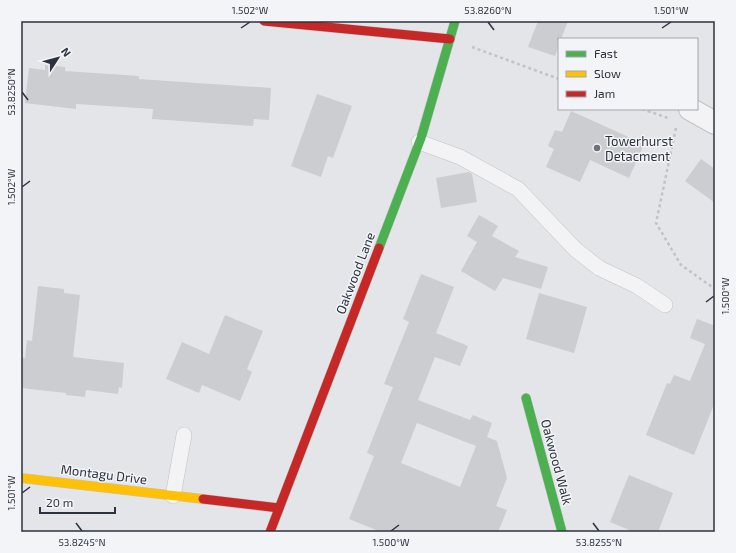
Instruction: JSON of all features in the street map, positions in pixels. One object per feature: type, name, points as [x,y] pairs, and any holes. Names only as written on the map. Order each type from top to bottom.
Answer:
[{"type":"street","points":[[269,21],[450,39]]},
{"type":"street","name":"Oakwood Lane","points":[[270,532],[419,142],[455,21]]},
{"type":"street","points":[[684,115],[715,123]]},
{"type":"street","name":"Oakwood Walk","points":[[526,398],[562,532]]},
{"type":"street","name":"Montagu Drive","points":[[21,478],[279,508]]},
{"type":"lane","points":[[419,142],[460,157],[518,189],[575,250],[599,268],[637,286],[665,304]]},
{"type":"lane","points":[[173,496],[184,435]]},
{"type":"path","points":[[450,39],[558,79]]},
{"type":"path","points":[[684,115],[656,223],[681,265],[715,289]]},
{"type":"building","points":[[538,21],[568,21],[561,38],[558,38],[558,48],[555,56],[528,47]]},
{"type":"building","points":[[45,65],[65,67],[65,71],[139,76],[139,79],[271,88],[269,120],[254,119],[253,126],[152,119],[153,109],[76,104],[76,109],[25,103],[29,68],[45,70]]},
{"type":"building","points":[[317,94],[352,106],[333,158],[328,156],[321,177],[291,166]]},
{"type":"building","name":"Towerhurst Detacment","points":[[571,111],[644,144],[629,178],[590,160],[580,182],[546,167],[554,149],[548,146],[555,130],[562,132]]},
{"type":"building","points":[[701,159],[715,169],[715,203],[685,181]]},
{"type":"building","points":[[469,172],[472,174],[477,202],[441,208],[436,178]]},
{"type":"building","points":[[479,215],[498,226],[492,236],[519,251],[515,257],[548,267],[541,289],[503,278],[495,291],[461,271],[477,242],[467,236]]},
{"type":"building","points":[[421,274],[454,287],[436,333],[468,346],[460,366],[435,357],[418,400],[470,420],[473,415],[492,423],[487,437],[497,441],[507,478],[496,506],[507,510],[498,532],[381,532],[349,519],[374,456],[367,453],[393,387],[384,384],[409,322],[403,319]],"holes":[[[417,423],[476,446],[460,487],[401,463]]]},
{"type":"building","points":[[38,286],[64,289],[64,293],[80,295],[73,357],[124,363],[122,388],[119,387],[118,394],[86,390],[85,397],[66,395],[66,393],[21,388],[21,357],[25,358],[27,340],[32,341]]},
{"type":"building","points":[[539,293],[587,307],[574,353],[526,339]]},
{"type":"building","points":[[225,315],[263,331],[247,369],[252,372],[240,401],[202,385],[199,393],[166,379],[182,342],[209,354]]},
{"type":"building","points":[[697,319],[713,325],[715,323],[715,402],[694,455],[646,435],[667,383],[670,384],[674,375],[690,381],[705,344],[690,338]]},
{"type":"building","points":[[629,475],[673,493],[658,532],[634,532],[610,522]]},
{"type":"traffic: fast","points":[[379,248],[421,138],[455,21]]},
{"type":"traffic: fast","points":[[526,398],[562,532]]},
{"type":"traffic: slow","points":[[21,478],[203,499]]},
{"type":"traffic: jam","points":[[264,21],[450,39]]},
{"type":"traffic: jam","points":[[270,532],[379,248]]},
{"type":"traffic: jam","points":[[203,499],[279,508]]},
{"type":"place","name":"Towerhurst Detacment","points":[[597,148]]}]
